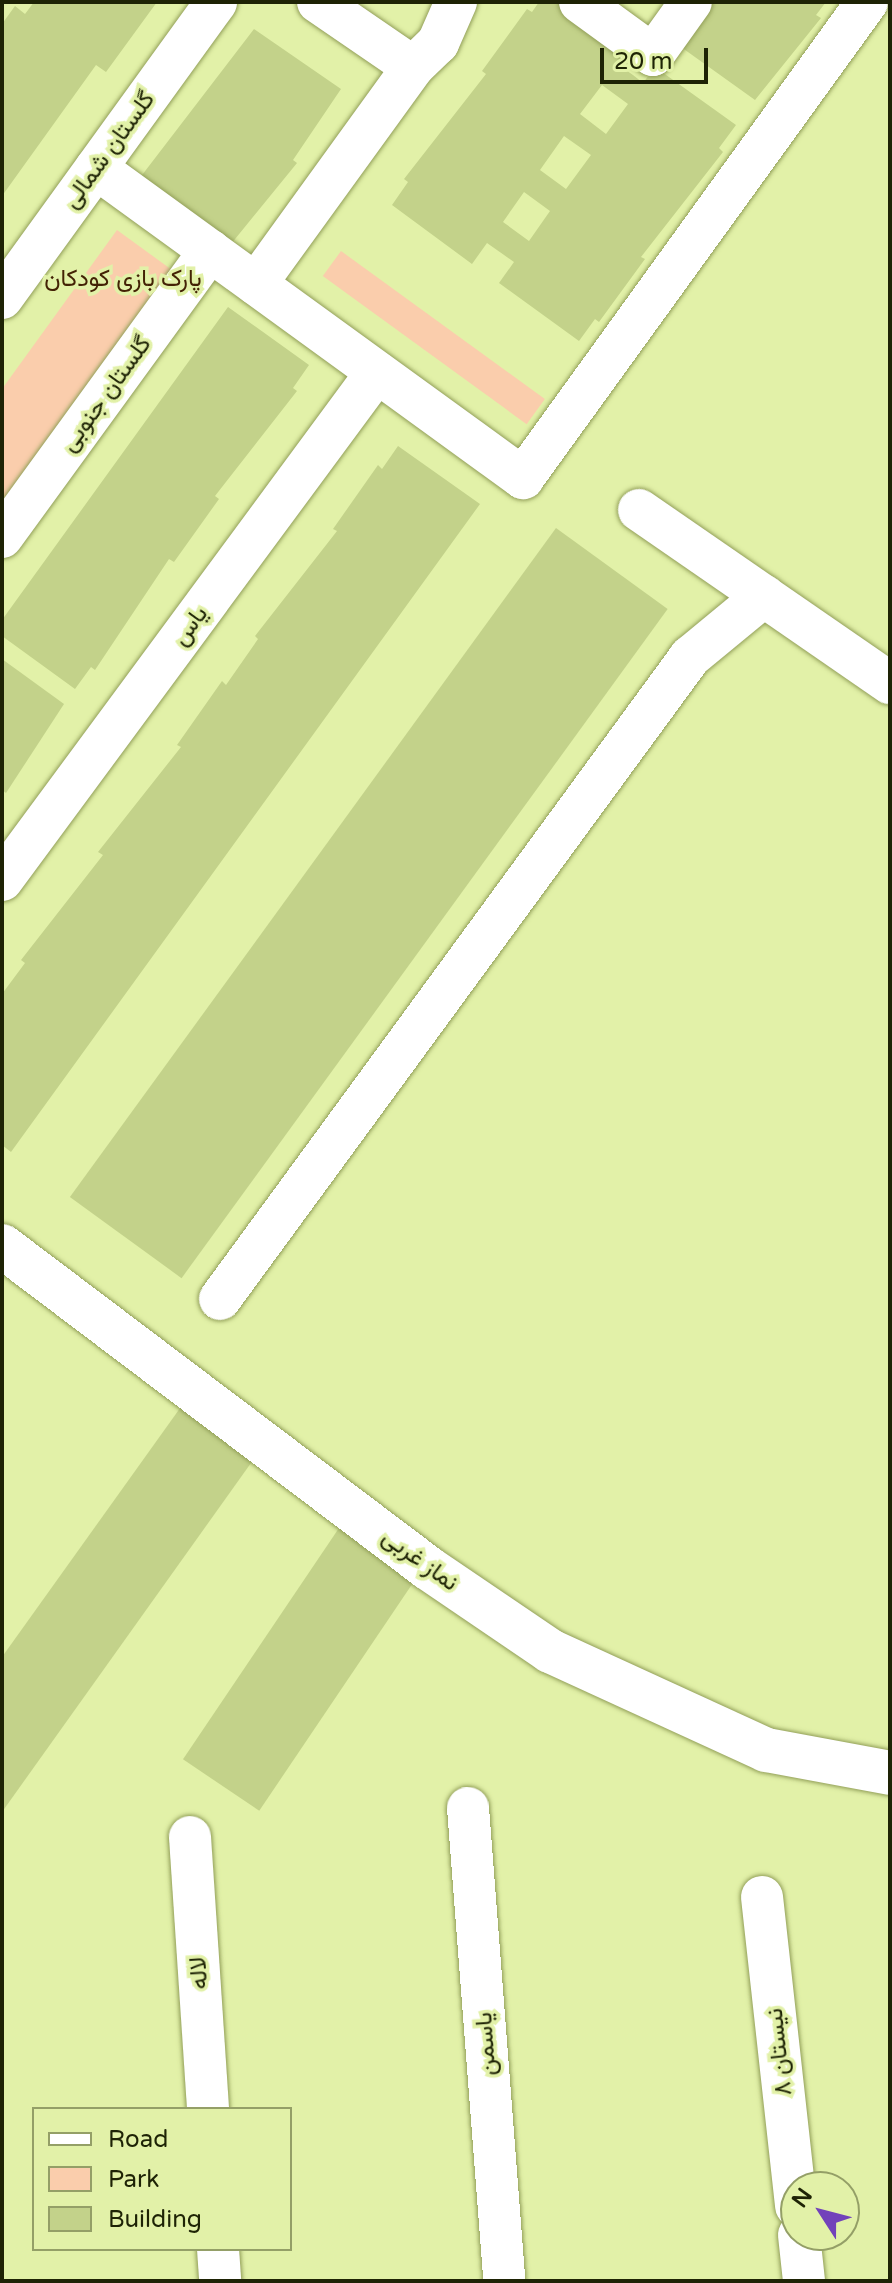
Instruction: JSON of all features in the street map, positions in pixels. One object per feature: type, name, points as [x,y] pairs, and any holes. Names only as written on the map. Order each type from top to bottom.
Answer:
[{"type":"street","name":"گلستان شمالی","points":[[2,298],[216,2]]},
{"type":"street","points":[[318,2],[413,67]]},
{"type":"street","points":[[256,284],[413,67],[438,43],[456,2]]},
{"type":"street","points":[[580,2],[653,55],[691,2]]},
{"type":"street","points":[[96,168],[523,478],[867,2]]},
{"type":"street","name":"گلستان جنوبی","points":[[2,537],[210,251]]},
{"type":"street","name":"یاس","points":[[2,880],[377,372]]},
{"type":"street","points":[[639,510],[890,683]]},
{"type":"street","points":[[220,1299],[690,657],[764,596]]},
{"type":"street","name":"نماز غربی","points":[[2,1246],[428,1568],[550,1651],[766,1750],[890,1773]]},
{"type":"street","name":"یاسمن","points":[[468,1808],[504,2281]]},
{"type":"street","name":"لاله","points":[[190,1837],[208,2107]]},
{"type":"street","name":"نیستان ۸","points":[[762,1897],[792,2171]]},
{"type":"street","points":[[218,2251],[220,2281]]},
{"type":"street","points":[[801,2251],[804,2281]]},
{"type":"green space","name":"پارک بازی کودکان","points":[[117,230],[172,270],[2,504],[2,389]]},
{"type":"green space","points":[[341,251],[545,399],[527,424],[323,276]]},
{"type":"building","points":[[34,2],[157,2],[106,72],[96,65],[2,196],[2,24],[15,6],[25,14]]},
{"type":"building","points":[[539,2],[566,2],[629,48],[617,64],[643,83],[655,67],[736,125],[719,148],[723,152],[641,257],[645,259],[599,322],[595,319],[579,341],[499,283],[514,262],[487,243],[472,264],[392,205],[408,182],[404,179],[486,74],[482,71],[527,9],[532,12]],"holes":[[[602,85],[628,104],[606,134],[580,114]],[[564,136],[591,155],[566,189],[540,170]],[[524,192],[550,211],[529,241],[503,222]]]},
{"type":"building","points":[[703,2],[826,2],[816,15],[821,18],[755,100],[674,42]]},
{"type":"building","points":[[254,29],[341,89],[293,160],[297,163],[231,244],[139,179]]},
{"type":"building","points":[[228,307],[309,365],[293,388],[297,391],[215,496],[219,499],[174,562],[169,559],[95,670],[91,667],[75,689],[2,636],[2,620]]},
{"type":"building","points":[[398,446],[480,504],[11,1152],[2,1145],[2,994],[25,963],[21,960],[103,855],[98,852],[181,747],[177,745],[222,681],[226,685],[258,639],[255,636],[337,531],[333,529],[378,465],[382,469]]},
{"type":"building","points":[[556,528],[668,609],[182,1278],[70,1197]]},
{"type":"building","points":[[2,659],[64,704],[6,793],[2,790]]},
{"type":"building","points":[[183,1404],[256,1456],[2,1812],[2,1657]]},
{"type":"building","points":[[339,1528],[415,1579],[259,1811],[183,1759]]}]
